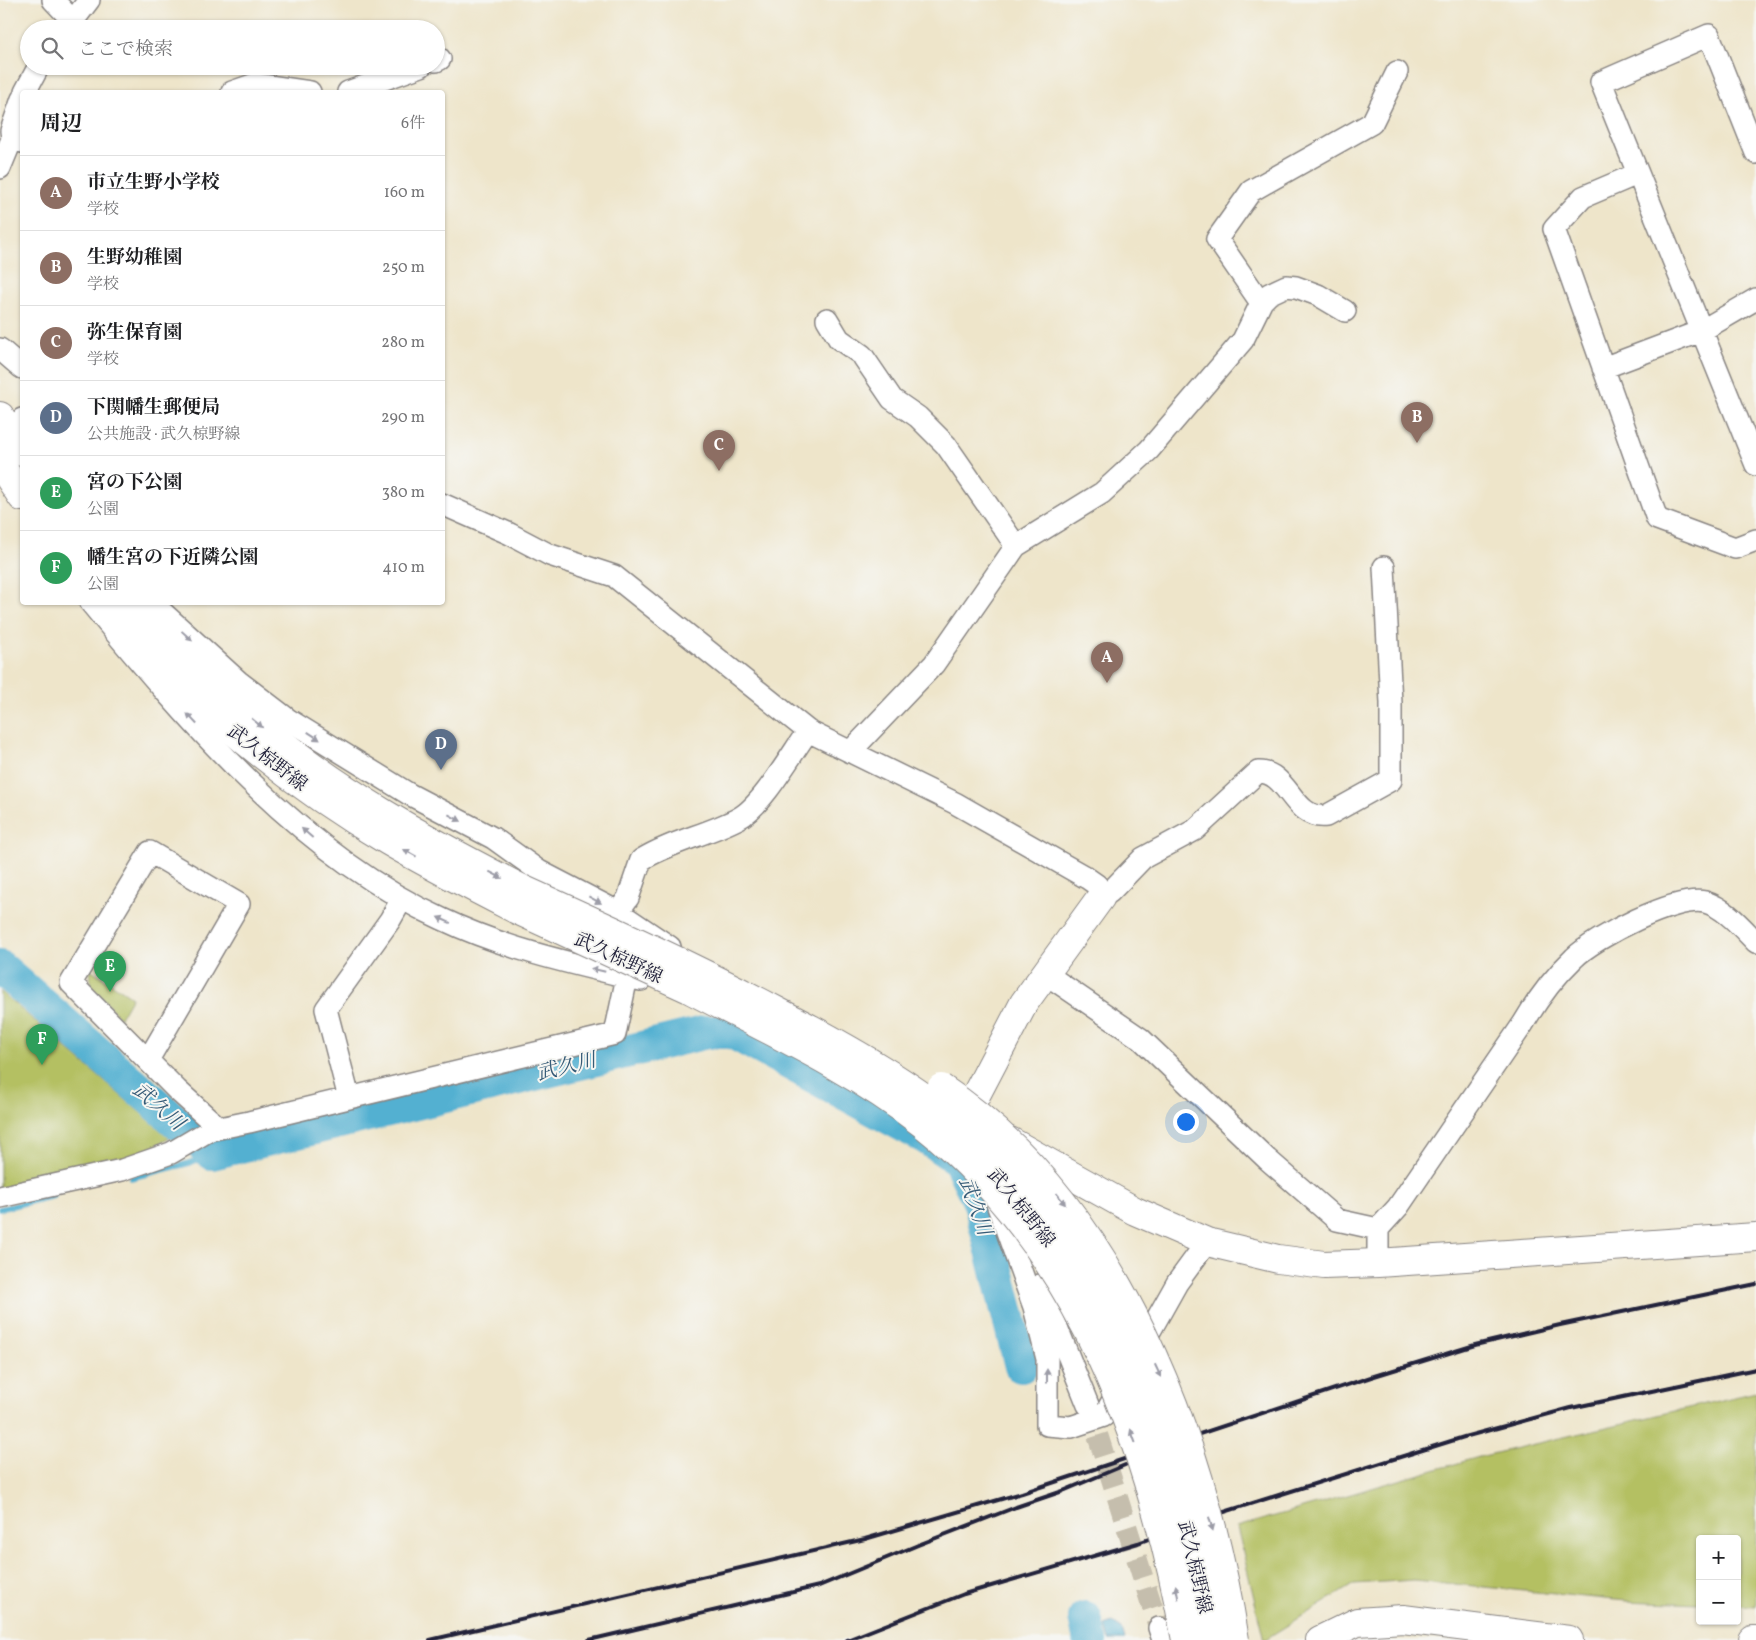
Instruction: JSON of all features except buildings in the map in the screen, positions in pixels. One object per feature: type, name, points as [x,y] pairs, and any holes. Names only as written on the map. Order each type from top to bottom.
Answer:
[{"type":"main road","points":[[0,465],[20,495]]},
{"type":"main road","name":"武久椋野線","points":[[107,605],[159,662],[202,703],[289,775],[387,841],[695,980],[854,1065],[940,1124],[985,1161],[1035,1219],[1112,1328],[1141,1390],[1168,1460],[1189,1528],[1211,1640]]},
{"type":"main road","name":"武久椋野線","points":[[138,605],[216,687],[300,757],[518,899]]},
{"type":"main road","points":[[965,1116],[1014,1019],[1101,897]]},
{"type":"main road","points":[[695,980],[849,1074],[922,1124],[982,1178],[1010,1208],[1032,1237],[1099,1352],[1121,1405],[1156,1506],[1172,1566],[1186,1640]]},
{"type":"main road","points":[[695,980],[806,1015],[910,1068],[973,1111],[1017,1150],[1052,1187],[1095,1247],[1121,1291],[1166,1389],[1197,1475],[1219,1552],[1235,1640]]},
{"type":"main road","points":[[812,1036],[965,1116],[1135,1211],[1207,1242],[1278,1259],[1324,1265],[1378,1263],[1756,1237]]},
{"type":"main road","points":[[1320,1640],[1357,1622],[1403,1619],[1569,1640]]},
{"type":"street","points":[[53,0],[67,20]]},
{"type":"street","points":[[74,20],[89,0]]},
{"type":"street","points":[[1756,153],[1708,35],[1601,82],[1756,465]]},
{"type":"street","points":[[1262,301],[1217,239],[1251,191],[1372,123],[1397,72]]},
{"type":"street","points":[[26,90],[34,75]]},
{"type":"street","points":[[354,90],[396,75]]},
{"type":"street","points":[[238,90],[255,84],[296,90]]},
{"type":"street","points":[[0,168],[17,140],[12,131],[20,105]]},
{"type":"street","points":[[1637,174],[1583,197],[1554,229],[1657,519],[1735,548],[1756,540]]},
{"type":"street","points":[[850,752],[934,664],[1016,546],[1102,494],[1149,450],[1243,340],[1262,301],[1269,294],[1286,286],[1318,295],[1345,312]]},
{"type":"street","points":[[1603,368],[1701,331],[1756,299]]},
{"type":"street","points":[[827,319],[839,339],[862,355],[892,399],[918,418],[946,445],[1016,546]]},
{"type":"street","points":[[0,349],[20,366]]},
{"type":"street","points":[[0,465],[20,506]]},
{"type":"street","points":[[445,505],[510,534],[550,556],[614,576],[808,731],[956,803],[1087,878],[1096,885],[1101,897],[1110,892],[1143,858],[1195,830],[1258,772],[1268,771],[1276,777],[1299,806],[1311,815],[1320,817],[1326,816],[1391,780],[1391,703],[1384,567]]},
{"type":"street","points":[[93,605],[193,720],[274,803],[338,858],[372,882],[442,920],[490,939],[566,963],[627,977],[749,1011],[812,1036]]},
{"type":"street","points":[[154,605],[231,675],[289,720],[409,794],[493,838],[539,871],[618,912],[751,1002],[812,1036]]},
{"type":"street","points":[[0,1197],[122,1170],[171,1153],[179,1146],[214,1129],[615,1034],[627,977],[618,912],[628,898],[641,860],[660,848],[740,818],[753,808],[808,731]]},
{"type":"street","points":[[148,1060],[239,904],[150,852],[71,984],[214,1129]]},
{"type":"street","points":[[349,1098],[326,1009],[390,920],[402,899]]},
{"type":"street","points":[[1378,1263],[1378,1229],[1398,1207],[1523,1024],[1540,995],[1575,956],[1607,936],[1649,914],[1677,903],[1694,901],[1706,902],[1722,911],[1756,942]]},
{"type":"street","points":[[1046,974],[1141,1039],[1267,1159],[1337,1220],[1378,1229]]},
{"type":"street","points":[[965,1116],[1000,1186],[1088,1404]]},
{"type":"street","points":[[965,1116],[1034,1307],[1047,1359],[1047,1425],[1071,1428],[1104,1416],[1176,1282],[1207,1242]]},
{"type":"green space","points":[[90,969],[132,997],[120,1018],[91,987]]},
{"type":"green space","points":[[0,991],[170,1138],[123,1163],[0,1189]]},
{"type":"green space","points":[[1756,1392],[1756,1606],[1741,1605],[1741,1535],[1696,1535],[1696,1604],[1625,1601],[1414,1580],[1354,1584],[1264,1640],[1237,1527],[1479,1457]]},
{"type":"water","points":[[1113,1623],[1122,1629],[1125,1640],[1109,1640],[1105,1626]]},
{"type":"water","points":[[1087,1627],[1093,1632],[1096,1640],[1085,1640]]},
{"type":"waterway","name":"武久川","points":[[0,967],[212,1153],[707,1032],[732,1032],[925,1137],[959,1160],[980,1203],[1021,1366]]},
{"type":"waterway","points":[[131,1178],[190,1163],[212,1153]]},
{"type":"waterway","points":[[0,1209],[54,1196]]},
{"type":"waterway","name":"武久川","points":[[1085,1618],[1090,1640]]},
{"type":"tunnel","points":[[1088,1405],[1159,1628]]},
{"type":"railway","points":[[430,1640],[865,1539],[1022,1493],[1371,1377],[1475,1345],[1560,1325],[1756,1284]]},
{"type":"railway","points":[[847,1640],[964,1594],[1138,1543],[1202,1519],[1464,1437],[1571,1408],[1756,1369]]},
{"type":"railway","points":[[589,1640],[819,1586],[918,1545],[1063,1491],[1125,1465]]},
{"type":"place","name":"生野幼稚園","points":[[1417,443]]},
{"type":"place","name":"弥生保育園","points":[[719,471]]},
{"type":"place","name":"市立生野小学校","points":[[1107,683]]},
{"type":"place","name":"下関幡生郵便局","points":[[441,770]]},
{"type":"place","name":"宮の下公園","points":[[110,992]]},
{"type":"place","name":"幡生宮の下近隣公園","points":[[42,1065]]}]
